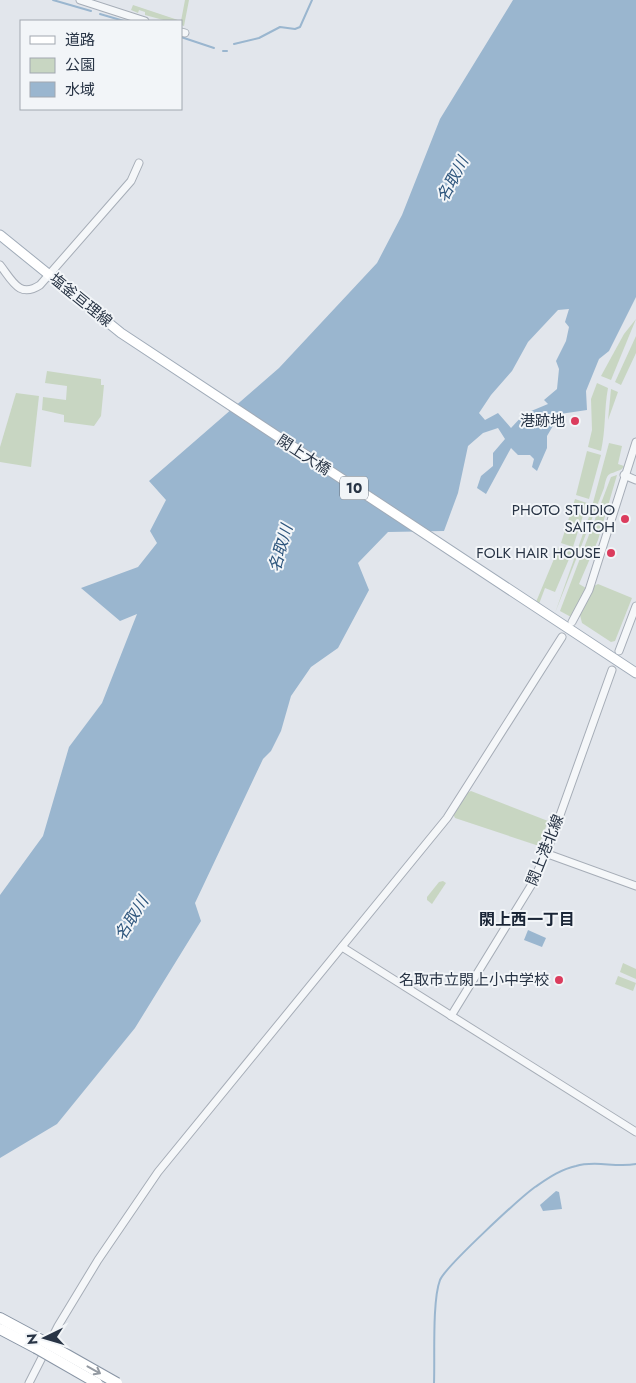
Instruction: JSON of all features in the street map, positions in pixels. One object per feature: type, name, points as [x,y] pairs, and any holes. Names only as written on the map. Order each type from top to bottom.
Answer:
[{"type":"highway","points":[[0,1318],[97,1383]]},
{"type":"highway","points":[[0,1329],[38,1344],[117,1383]]},
{"type":"main road","name":"塩釜亘理線","points":[[0,235],[121,333],[164,362]]},
{"type":"main road","name":"閖上大橋","points":[[164,362],[636,673]]},
{"type":"street","points":[[80,0],[94,2],[143,20]]},
{"type":"street","points":[[0,265],[19,288],[25,291],[40,286],[131,181],[139,163]]},
{"type":"street","points":[[572,622],[589,590],[636,442]]},
{"type":"street","points":[[624,475],[636,480]]},
{"type":"street","points":[[619,651],[636,606]]},
{"type":"street","points":[[29,1383],[56,1330],[98,1260],[158,1172],[446,818],[562,637]]},
{"type":"street","name":"閖上港北線","points":[[451,1016],[517,912],[545,853],[612,670]]},
{"type":"street","points":[[545,853],[636,886]]},
{"type":"street","points":[[342,947],[636,1132]]},
{"type":"green space","points":[[185,0],[189,0],[184,26],[182,25],[181,20]]},
{"type":"green space","points":[[133,5],[178,20],[163,20],[145,15],[145,12],[139,10],[138,13],[131,10]]},
{"type":"green space","points":[[636,319],[611,380],[601,376],[624,334]]},
{"type":"green space","points":[[636,336],[636,353],[621,385],[615,382]]},
{"type":"green space","points":[[47,371],[101,379],[101,385],[104,385],[101,416],[94,426],[64,422],[64,415],[42,410],[43,397],[66,400],[67,386],[45,383]]},
{"type":"green space","points":[[597,383],[608,388],[601,451],[588,447],[592,430],[591,399]]},
{"type":"green space","points":[[611,389],[618,392],[608,420]]},
{"type":"green space","points":[[16,393],[39,396],[31,467],[0,462],[0,447]]},
{"type":"green space","points":[[609,443],[622,446],[618,464],[624,466],[622,469],[609,474],[607,478],[555,613],[590,514]]},
{"type":"green space","points":[[587,451],[601,455],[589,499],[576,495]]},
{"type":"green space","points":[[617,475],[598,540],[579,584],[586,588],[571,617],[560,611],[611,477]]},
{"type":"green space","points":[[575,499],[587,503],[573,547],[561,543]]},
{"type":"green space","points":[[559,547],[572,552],[555,592],[545,588],[539,604],[536,602]]},
{"type":"green space","points":[[598,584],[632,598],[615,641],[611,642],[582,623],[580,615],[594,586]]},
{"type":"green space","points":[[471,791],[548,821],[539,846],[455,818],[453,814],[467,793]]},
{"type":"green space","points":[[443,881],[446,883],[432,904],[427,900],[427,897],[439,882]]},
{"type":"green space","points":[[623,963],[636,969],[636,979],[620,972]]},
{"type":"green space","points":[[618,976],[636,983],[633,991],[615,984]]},
{"type":"water","name":"名取川","points":[[513,0],[636,0],[636,297],[609,351],[599,359],[586,391],[587,410],[560,414],[547,436],[547,448],[537,471],[532,467],[534,459],[530,455],[518,455],[511,448],[486,494],[477,488],[481,476],[493,466],[493,453],[505,439],[498,428],[483,433],[468,446],[458,493],[444,531],[388,532],[358,563],[369,590],[338,648],[311,667],[291,696],[281,731],[271,751],[263,759],[195,903],[201,921],[135,1028],[57,1124],[0,1158],[0,895],[43,836],[69,747],[102,703],[137,614],[120,621],[81,588],[138,567],[157,543],[150,531],[166,500],[149,481],[279,368],[377,263],[402,215],[440,119]],"holes":[[[569,309],[565,322],[569,327],[566,341],[556,361],[559,369],[557,389],[544,400],[548,404],[524,414],[511,428],[498,413],[485,420],[479,413],[491,395],[512,371],[528,342],[558,310]]]},
{"type":"water","points":[[528,930],[546,938],[542,947],[524,940]]},
{"type":"water","points":[[556,1191],[559,1192],[562,1209],[543,1211],[540,1205]]},
{"type":"waterway","points":[[53,0],[91,11]]},
{"type":"waterway","points":[[234,44],[259,38],[280,27],[295,29],[300,27],[312,0]]},
{"type":"waterway","points":[[100,14],[121,20]]},
{"type":"waterway","points":[[182,37],[214,48]]},
{"type":"waterway","points":[[434,1383],[437,1289],[445,1272],[455,1261],[484,1232],[535,1187],[565,1169],[583,1164],[636,1164]]},
{"type":"place","name":"港跡地","points":[[575,421]]},
{"type":"place","name":"PHOTO STUDIO SAITOH","points":[[625,519]]},
{"type":"place","name":"FOLK HAIR HOUSE","points":[[611,553]]},
{"type":"place","name":"名取市立閖上小中学校","points":[[559,980]]},
{"type":"district","name":"閖上西一丁目","points":[[527,919]]}]
